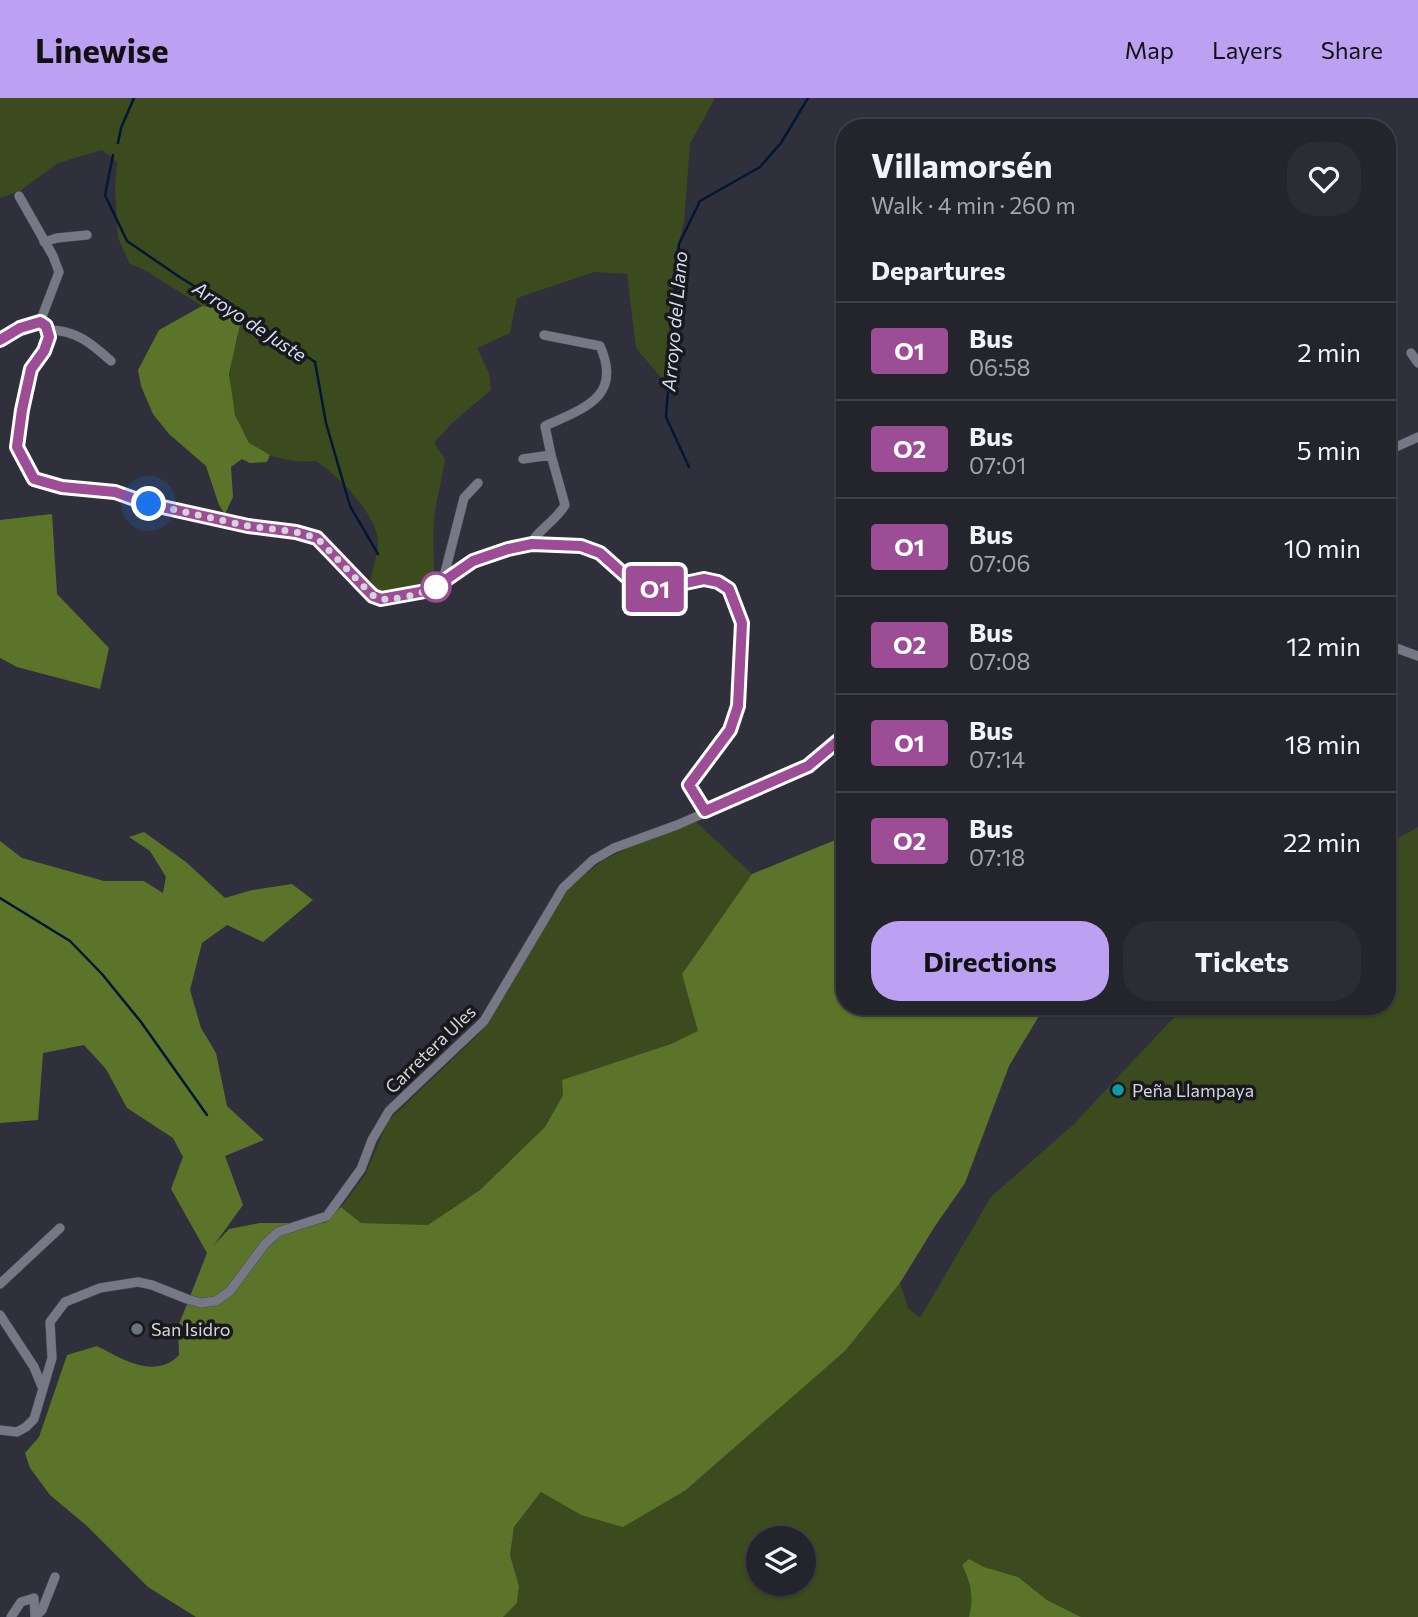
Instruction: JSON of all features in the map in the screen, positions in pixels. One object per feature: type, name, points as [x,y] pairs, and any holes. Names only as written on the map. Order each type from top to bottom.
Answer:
[{"type":"street","points":[[19,196],[53,256],[59,272],[40,322]]},
{"type":"street","points":[[44,242],[87,235]]},
{"type":"street","points":[[40,322],[48,330],[49,337],[44,351],[31,369],[17,447],[34,479],[62,487],[115,492],[149,504],[317,538],[373,596],[381,599],[431,590],[473,561],[532,544],[581,546],[600,553],[638,587],[652,590],[704,579],[718,582],[729,589],[742,623],[738,706],[730,730],[689,785],[705,811]]},
{"type":"street","points":[[0,340],[20,328],[40,322]]},
{"type":"street","points":[[48,330],[59,330],[85,338],[111,361]]},
{"type":"street","points":[[532,544],[533,538],[560,515],[565,505],[545,426],[578,412],[594,401],[608,380],[605,357],[600,346],[544,335]]},
{"type":"street","points":[[1411,353],[1418,363]]},
{"type":"street","points":[[1396,447],[1418,437]]},
{"type":"street","points":[[523,458],[551,455]]},
{"type":"street","points":[[442,584],[464,498],[478,483]]},
{"type":"street","points":[[1396,648],[1418,656]]},
{"type":"street","name":"Carretera Ules","points":[[1,1429],[17,1432],[34,1419],[52,1358],[50,1322],[65,1302],[100,1288],[138,1282],[201,1303],[216,1301],[230,1291],[265,1244],[278,1232],[327,1216],[361,1169],[372,1140],[389,1111],[484,1021],[563,888],[593,860],[614,848],[677,825],[808,766],[836,743]]},
{"type":"street","points":[[0,1284],[60,1228]]},
{"type":"street","points":[[0,1315],[34,1367],[43,1390]]},
{"type":"street","points":[[11,1617],[21,1602],[34,1598],[35,1617],[42,1610],[55,1577]]},
{"type":"green space","points":[[0,98],[715,98],[690,144],[684,222],[675,256],[666,377],[664,381],[636,348],[627,274],[594,272],[517,298],[510,333],[477,348],[489,373],[491,390],[451,424],[434,443],[445,459],[434,520],[434,583],[398,592],[378,593],[370,583],[378,540],[373,524],[361,504],[334,475],[316,461],[271,456],[255,448],[244,437],[234,410],[230,383],[238,337],[223,309],[202,306],[143,269],[130,264],[118,238],[115,189],[117,162],[102,150],[58,163],[20,191],[0,198]]},
{"type":"green space","points":[[202,306],[223,309],[241,320],[229,374],[235,415],[249,443],[270,455],[267,462],[250,463],[242,459],[231,467],[233,497],[225,514],[219,505],[206,466],[169,434],[153,414],[141,386],[138,370],[159,330]]},
{"type":"green space","points":[[52,514],[57,594],[109,648],[100,689],[17,667],[0,658],[0,520]]},
{"type":"green space","points":[[695,821],[752,874],[682,974],[699,1031],[563,1095],[545,1127],[480,1190],[428,1225],[361,1223],[341,1207],[365,1175],[388,1121],[479,1034],[564,891],[602,861],[636,844]]},
{"type":"green space","points":[[1418,827],[1418,1617],[1081,1617],[1047,1600],[1018,1577],[984,1567],[969,1559],[962,1565],[971,1590],[969,1617],[503,1617],[517,1603],[519,1586],[510,1555],[514,1527],[541,1492],[581,1515],[686,1490],[845,1351],[900,1283],[908,1308],[920,1318],[991,1197],[1074,1124],[1176,1015],[1396,1015],[1396,839]]},
{"type":"green space","points":[[144,832],[186,862],[225,898],[252,890],[292,884],[313,900],[263,942],[227,925],[202,943],[190,990],[201,1028],[216,1053],[227,1106],[264,1140],[225,1156],[243,1205],[214,1245],[229,1229],[260,1223],[324,1223],[341,1207],[361,1223],[428,1225],[480,1190],[545,1127],[563,1095],[562,1080],[671,1044],[698,1031],[682,974],[752,874],[836,840],[836,1015],[1040,1015],[1009,1066],[965,1183],[900,1283],[845,1351],[686,1490],[623,1527],[581,1515],[541,1492],[514,1527],[510,1555],[519,1586],[517,1603],[503,1617],[196,1617],[148,1587],[87,1526],[50,1495],[30,1468],[25,1453],[39,1437],[67,1355],[97,1346],[128,1361],[149,1367],[170,1362],[179,1355],[178,1327],[207,1253],[171,1189],[183,1157],[173,1138],[127,1108],[106,1069],[84,1045],[43,1053],[38,1120],[0,1123],[0,841],[22,858],[104,881],[144,881],[163,893],[166,877],[150,851],[129,837]]},
{"type":"green space","points":[[969,1559],[984,1567],[1018,1577],[1047,1600],[1081,1617],[969,1617],[971,1590],[962,1565]]},
{"type":"waterway","name":"Arroyo de Juste","points":[[118,143],[121,128],[134,98]]},
{"type":"waterway","name":"Arroyo del Llano","points":[[689,467],[666,417],[679,244],[700,201],[760,167],[781,143],[808,98]]},
{"type":"waterway","name":"Arroyo de Juste","points":[[113,155],[105,195],[127,241],[315,362],[326,423],[350,506],[378,554]]},
{"type":"waterway","points":[[0,898],[70,941],[102,974],[141,1022],[207,1115]]},
{"type":"bus line","name":"O1","points":[[0,340],[20,328],[40,322],[48,330],[49,337],[44,351],[31,369],[17,447],[34,479],[62,487],[115,492],[149,504],[317,538],[373,596],[381,599],[431,590],[473,561],[532,544],[581,546],[600,553],[638,587],[652,590],[704,579],[718,582],[729,589],[742,623],[738,706],[730,730],[689,785],[705,811],[789,776],[808,766],[836,744]]},
{"type":"place","name":"Peña Llampaya","points":[[1118,1090]]},
{"type":"place","name":"San Isidro","points":[[137,1329]]},
{"type":"route","points":[[149,504],[317,538],[373,596],[381,599],[436,587]]}]
